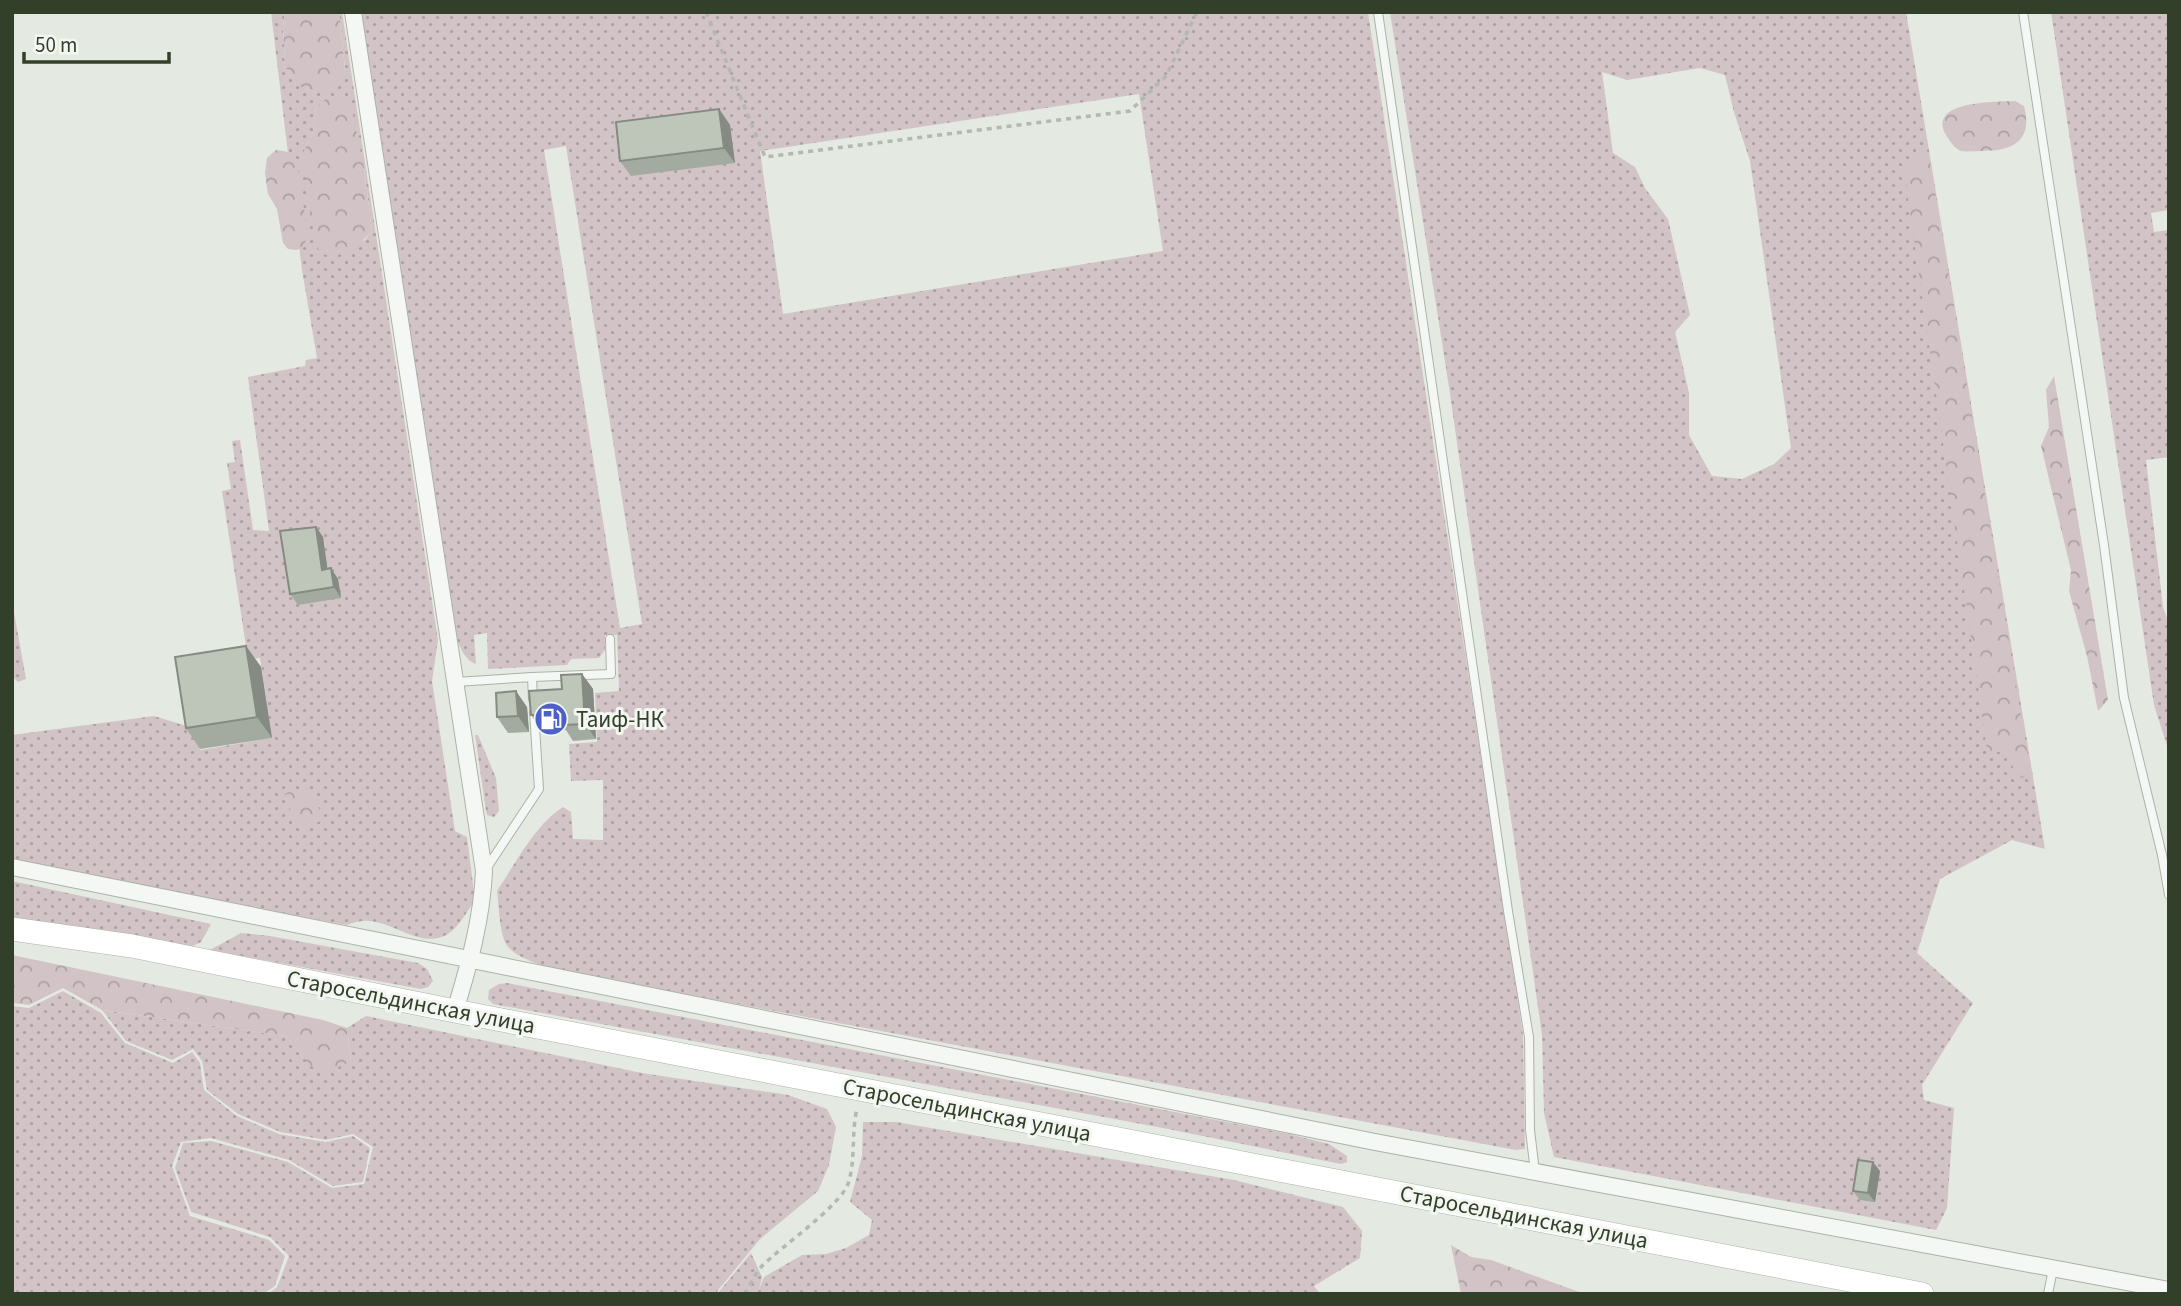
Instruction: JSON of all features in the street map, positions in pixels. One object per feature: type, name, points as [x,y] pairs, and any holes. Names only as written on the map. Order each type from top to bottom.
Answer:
[{"type":"main road","name":"Старосельдинская улица","points":[[12,929],[132,946],[455,1012],[1922,1294]]},
{"type":"street","points":[[353,12],[484,871],[483,900],[455,1012]]},
{"type":"street","points":[[12,867],[1361,1140],[2169,1290]]},
{"type":"lane","points":[[1378,12],[1508,911],[1529,1037],[1530,1130],[1535,1172]]},
{"type":"lane","points":[[2024,12],[2104,545],[2124,698],[2169,895]]},
{"type":"lane","points":[[456,682],[611,674],[610,639]]},
{"type":"lane","points":[[484,871],[539,789],[532,677]]},
{"type":"lane","points":[[2048,1294],[2053,1269]]},
{"type":"path","points":[[706,12],[765,157],[1130,111],[1166,76],[1197,12]]},
{"type":"path","points":[[745,1294],[760,1268],[828,1208],[847,1186],[852,1164],[852,1126],[861,1090]]},
{"type":"green space","points":[[271,12],[285,12],[285,66],[296,85],[317,93],[345,69],[339,12],[342,12],[438,640],[432,681],[455,831],[467,837],[475,900],[455,928],[442,937],[421,938],[368,921],[347,925],[98,879],[12,860],[12,735],[154,716],[196,729],[200,750],[272,738],[260,658],[248,659],[222,491],[231,489],[227,463],[235,462],[232,441],[240,440],[253,530],[269,531],[248,377],[305,366],[306,360],[317,358],[302,270]],"holes":[[[316,107],[364,168],[372,231],[364,241],[304,151],[313,131]]]},
{"type":"green space","points":[[285,12],[339,12],[345,69],[334,89],[317,93],[296,85],[285,66]]},
{"type":"green space","points":[[361,12],[1368,12],[1523,1035],[1525,1149],[1516,1150],[614,981],[553,968],[522,957],[504,940],[497,891],[526,846],[543,824],[563,807],[571,812],[573,839],[603,840],[603,780],[571,781],[569,744],[597,742],[595,693],[619,691],[617,635],[605,635],[605,650],[599,658],[571,659],[567,665],[488,669],[487,633],[474,635],[476,664],[466,657],[456,637]],"holes":[[[1139,94],[1163,251],[783,314],[760,151]],[[566,146],[642,624],[620,628],[544,150]]]},
{"type":"green space","points":[[1390,12],[1906,12],[2045,849],[2012,840],[1940,879],[1917,953],[1973,1003],[1922,1085],[1924,1100],[1954,1108],[1947,1208],[1936,1230],[1554,1157],[1544,1113],[1542,1035],[1449,387]],"holes":[[[1700,68],[1725,75],[1750,161],[1791,448],[1774,464],[1742,479],[1712,476],[1689,435],[1689,393],[1675,332],[1690,315],[1668,219],[1645,188],[1635,167],[1613,153],[1602,72],[1627,80]]]},
{"type":"green space","points":[[2051,12],[2169,12],[2169,210],[2151,213],[2154,232],[2169,230],[2169,457],[2146,460],[2163,607],[2169,624],[2169,752],[2154,705]]},
{"type":"green space","points":[[343,96],[351,105],[364,168],[372,231],[352,249],[335,256],[320,251],[315,243],[303,164],[304,151],[313,131],[316,107],[327,98]]},
{"type":"green space","points":[[2015,101],[2024,106],[2026,127],[2023,135],[2012,146],[1993,150],[1961,151],[1946,135],[1943,124],[1946,115],[1955,109],[1980,103]]},
{"type":"green space","points":[[276,150],[289,153],[297,162],[307,229],[303,248],[296,250],[288,249],[283,243],[277,209],[268,194],[265,173],[267,158]]},
{"type":"green space","points":[[1915,153],[1930,160],[2031,776],[2021,778],[2003,753],[1987,750],[1907,191],[1905,165]]},
{"type":"green space","points":[[2054,376],[2108,700],[2098,711],[2087,656],[2069,591],[2071,570],[2041,446],[2049,427],[2046,390]]},
{"type":"green space","points":[[12,601],[26,679],[18,682],[12,676]]},
{"type":"green space","points":[[475,735],[478,735],[496,778],[499,811],[494,817],[487,815],[486,811]]},
{"type":"green space","points":[[294,789],[308,795],[315,802],[322,815],[320,821],[311,826],[298,822],[287,804],[285,794]]},
{"type":"green space","points":[[12,881],[211,924],[201,942],[191,947],[12,919]]},
{"type":"green space","points":[[241,933],[418,963],[427,969],[433,981],[428,987],[421,989],[210,950]]},
{"type":"green space","points":[[12,955],[323,1020],[347,1028],[351,1061],[322,1075],[303,1058],[286,1036],[102,1010],[63,988],[29,1005],[12,1003]]},
{"type":"green space","points":[[507,983],[1289,1134],[1329,1144],[1347,1156],[1347,1162],[1341,1164],[1163,1128],[493,1004],[488,999],[489,990]]},
{"type":"green space","points":[[63,991],[101,1013],[125,1043],[173,1063],[192,1052],[200,1063],[204,1090],[237,1116],[279,1134],[326,1142],[353,1136],[370,1148],[363,1182],[333,1186],[289,1160],[211,1138],[181,1142],[172,1166],[190,1216],[269,1240],[285,1256],[275,1286],[263,1294],[12,1294],[12,1006],[29,1008]]},
{"type":"green space","points":[[102,1010],[286,1036],[303,1058],[351,1061],[347,1028],[366,1016],[642,1073],[788,1095],[827,1109],[836,1127],[829,1165],[818,1191],[760,1239],[715,1294],[268,1294],[277,1287],[289,1256],[270,1237],[191,1212],[175,1168],[183,1143],[211,1141],[288,1162],[332,1188],[364,1184],[373,1147],[353,1134],[326,1140],[280,1132],[238,1114],[207,1090],[202,1061],[193,1049],[172,1060],[126,1041]]},
{"type":"green space","points":[[863,1122],[896,1122],[1234,1180],[1343,1207],[1362,1231],[1360,1258],[1314,1286],[1320,1294],[717,1294],[751,1253],[762,1277],[759,1289],[764,1277],[802,1255],[826,1254],[846,1248],[869,1235],[872,1220],[850,1202],[862,1156]]},
{"type":"green space","points":[[1451,1245],[1471,1257],[1491,1260],[1585,1294],[1461,1294]]},
{"type":"building","points":[[719,109],[724,148],[620,161],[616,122]]},
{"type":"building","points":[[316,527],[322,570],[331,568],[334,587],[290,594],[280,531]]},
{"type":"building","points":[[246,646],[257,717],[186,728],[175,657]]},
{"type":"building","points":[[582,674],[585,724],[562,725],[562,714],[531,715],[529,691],[562,689],[561,675]]},
{"type":"building","points":[[516,691],[518,716],[497,717],[496,693]]},
{"type":"building","points":[[1858,1160],[1873,1162],[1868,1193],[1853,1191]]},
{"type":"place","name":"Таиф-НК","points":[[551,719]]}]
